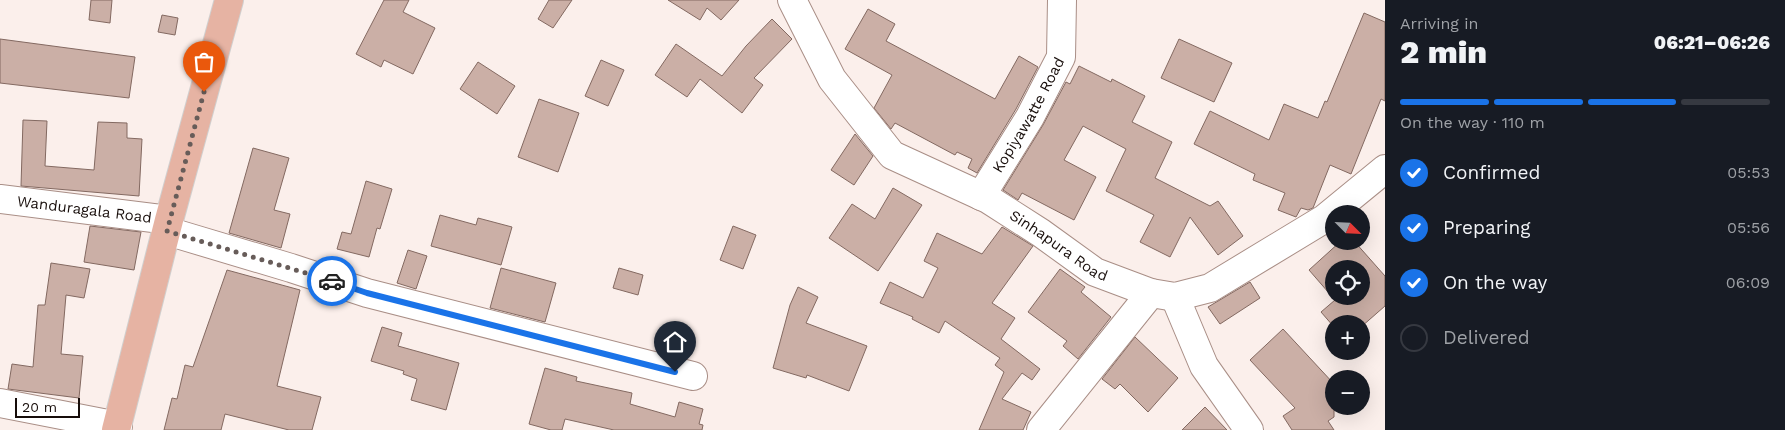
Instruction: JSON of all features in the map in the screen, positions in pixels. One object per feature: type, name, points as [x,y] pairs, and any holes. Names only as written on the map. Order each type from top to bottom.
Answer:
[{"type":"main road","points":[[117,428],[168,226],[229,0]]},
{"type":"street","name":"Sinhapura Road","points":[[792,0],[832,79],[892,155],[981,196],[1041,233],[1094,272],[1163,295]]},
{"type":"street","name":"Kopiyawatte Road","points":[[981,196],[1030,118],[1062,57],[1062,0]]},
{"type":"street","points":[[1041,430],[1163,295],[1210,288],[1324,219],[1384,171]]},
{"type":"street","name":"Wanduragala Road","points":[[0,198],[168,226],[367,293],[693,376]]},
{"type":"street","points":[[1163,295],[1204,366],[1249,430]]},
{"type":"street","points":[[0,403],[117,428]]},
{"type":"building","points":[[91,0],[112,0],[110,23],[89,20]]},
{"type":"building","points":[[384,0],[409,0],[403,12],[435,28],[413,74],[384,60],[381,67],[356,54]]},
{"type":"building","points":[[549,0],[572,0],[553,28],[538,19]]},
{"type":"building","points":[[668,0],[739,0],[721,20],[707,8],[700,20]]},
{"type":"building","points":[[868,9],[895,24],[886,41],[995,99],[1019,56],[1038,67],[1016,109],[977,173],[968,168],[972,159],[957,152],[955,155],[895,123],[891,129],[874,108],[892,75],[845,49]]},
{"type":"building","points":[[1364,13],[1385,22],[1385,101],[1381,99],[1351,174],[1330,165],[1313,208],[1308,210],[1301,208],[1296,217],[1278,210],[1285,193],[1253,180],[1255,174],[1194,144],[1210,111],[1269,140],[1284,104],[1318,118],[1325,101],[1327,102]]},
{"type":"building","points":[[162,15],[178,18],[175,35],[158,32]]},
{"type":"building","points":[[772,19],[792,39],[754,78],[763,85],[742,113],[700,79],[687,97],[655,75],[676,44],[722,76],[746,46]]},
{"type":"building","points":[[0,39],[135,57],[129,98],[0,83]]},
{"type":"building","points":[[1179,39],[1232,63],[1214,102],[1161,78]]},
{"type":"building","points":[[601,60],[624,70],[608,106],[585,96]]},
{"type":"building","points":[[478,62],[515,86],[497,114],[460,89]]},
{"type":"building","points":[[1079,66],[1111,82],[1112,79],[1145,96],[1132,122],[1172,142],[1155,178],[1210,206],[1218,201],[1243,236],[1218,255],[1190,217],[1170,257],[1140,242],[1154,215],[1106,191],[1126,149],[1083,126],[1064,160],[1096,177],[1074,220],[1022,193],[1018,200],[1003,190],[1043,125],[1066,82],[1070,84]]},
{"type":"building","points":[[539,99],[579,113],[558,172],[518,157]]},
{"type":"building","points":[[23,120],[47,121],[45,166],[94,170],[98,122],[127,123],[127,138],[142,139],[139,196],[21,186]]},
{"type":"building","points":[[855,134],[873,156],[854,185],[831,170]]},
{"type":"building","points":[[253,148],[289,158],[274,210],[290,214],[281,248],[229,233]]},
{"type":"building","points":[[366,181],[392,189],[380,229],[377,228],[369,257],[337,249],[342,232],[351,234]]},
{"type":"building","points":[[893,188],[922,205],[878,271],[829,238],[852,204],[875,219]]},
{"type":"building","points":[[440,215],[476,225],[478,218],[512,227],[501,265],[431,246]]},
{"type":"building","points":[[90,226],[141,232],[134,270],[84,262]]},
{"type":"building","points":[[733,226],[756,235],[743,269],[720,260]]},
{"type":"building","points":[[1002,227],[1033,246],[992,303],[1015,318],[1001,339],[1040,369],[1032,380],[1022,373],[1002,399],[1031,412],[1023,430],[979,430],[1004,372],[995,365],[1000,358],[945,321],[939,333],[912,319],[913,317],[880,303],[890,282],[923,298],[938,268],[924,261],[937,233],[982,254]]},
{"type":"building","points":[[408,250],[427,256],[416,289],[397,283]]},
{"type":"building","points":[[1331,250],[1362,250],[1385,276],[1385,306],[1370,319],[1370,315],[1325,315],[1325,317],[1321,312],[1329,305],[1370,305],[1370,260],[1325,260],[1325,288],[1309,270]]},
{"type":"building","points":[[51,263],[90,269],[84,298],[66,295],[61,354],[83,356],[79,398],[8,389],[12,364],[33,367],[38,305],[45,305]]},
{"type":"building","points":[[501,268],[556,283],[545,322],[490,308]]},
{"type":"building","points":[[619,268],[643,275],[638,295],[613,288]]},
{"type":"building","points":[[1060,269],[1085,287],[1081,292],[1111,317],[1078,359],[1063,346],[1067,341],[1028,312]]},
{"type":"building","points":[[227,270],[300,290],[277,386],[321,397],[312,430],[289,430],[225,414],[221,430],[164,430],[172,398],[177,399],[185,365],[193,367]]},
{"type":"building","points":[[1250,282],[1260,298],[1220,324],[1208,307]]},
{"type":"building","points":[[798,287],[818,297],[806,323],[867,346],[849,391],[807,375],[806,378],[773,368],[790,305]]},
{"type":"building","points":[[382,327],[402,333],[398,346],[459,363],[446,410],[411,400],[417,379],[403,374],[404,371],[371,361]]},
{"type":"building","points":[[1283,329],[1325,374],[1325,415],[1334,415],[1328,421],[1334,430],[1292,430],[1283,416],[1295,408],[1250,360]]},
{"type":"building","points":[[1135,337],[1178,378],[1148,412],[1120,384],[1115,389],[1102,379]]},
{"type":"building","points":[[545,368],[577,377],[576,381],[632,393],[630,404],[675,417],[679,402],[703,409],[699,424],[703,425],[702,430],[614,430],[565,419],[562,430],[551,430],[529,424]]},
{"type":"building","points":[[1205,407],[1227,430],[1182,430]]},
{"type":"way so far","points":[[204,92],[167,231],[332,281]]},
{"type":"route","points":[[332,281],[367,293],[675,372]]}]
